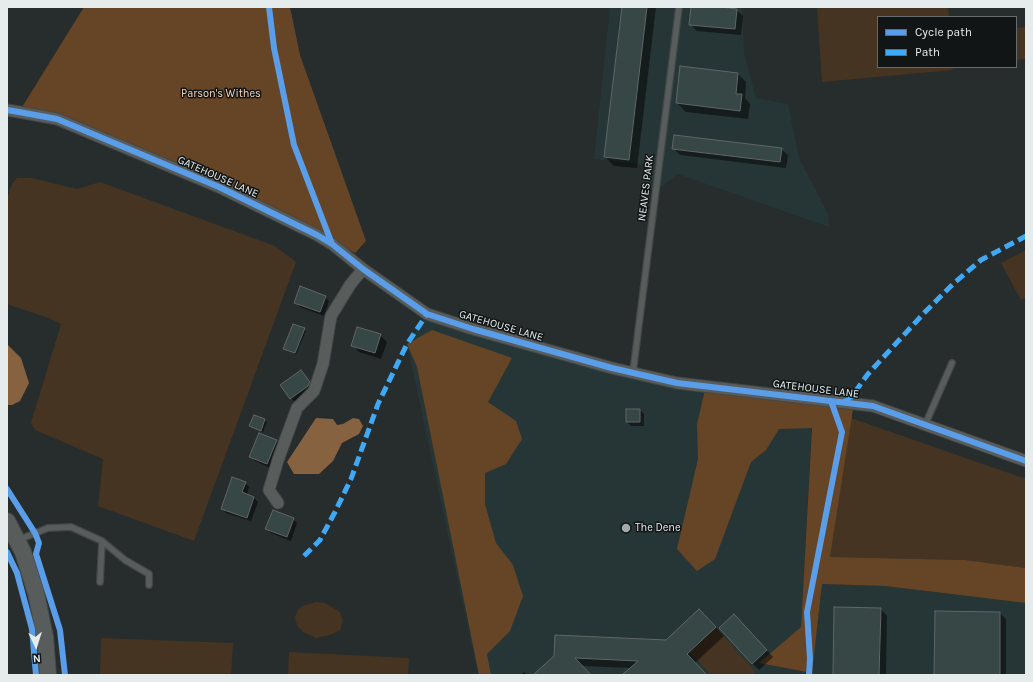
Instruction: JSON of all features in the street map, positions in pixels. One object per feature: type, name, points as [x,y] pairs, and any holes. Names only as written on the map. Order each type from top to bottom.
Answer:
[{"type":"street","name":"GATEHOUSE LANE","points":[[7,110],[57,120],[219,187],[317,235],[332,244],[363,270],[427,314],[473,329],[677,383],[873,406],[1026,461]]},
{"type":"street","points":[[278,503],[269,490],[278,460],[298,408],[314,391],[323,364],[331,316],[350,285],[363,270]]},
{"type":"street","points":[[7,521],[23,552],[36,593],[45,637],[48,675]]},
{"type":"lane","name":"NEAVES PARK","points":[[633,372],[678,7]]},
{"type":"lane","points":[[925,424],[952,363]]},
{"type":"lane","points":[[18,540],[48,528],[71,527],[102,541],[125,560],[149,574],[149,585]]},
{"type":"lane","points":[[100,582],[102,541]]},
{"type":"shaded area","points":[[610,7],[742,7],[744,53],[756,98],[788,104],[799,158],[828,214],[829,227],[678,174],[657,190],[642,187],[645,165],[594,159]]},
{"type":"shaded area","points":[[817,7],[948,7],[949,16],[877,16],[877,68],[952,68],[953,70],[822,82]]},
{"type":"shaded area","points":[[1026,27],[1026,59],[1017,60],[1017,28]]},
{"type":"shaded area","points":[[17,178],[32,178],[77,189],[100,182],[275,246],[296,262],[194,541],[98,506],[103,459],[35,430],[31,423],[61,324],[49,318],[7,304],[7,199],[12,184]]},
{"type":"shaded area","points":[[1026,250],[1026,297],[1021,300],[1001,263]]},
{"type":"shaded area","name":"The Dene","points":[[427,314],[612,368],[813,399],[801,627],[759,663],[812,673],[822,584],[885,586],[1026,603],[1026,675],[478,675],[407,344]]},
{"type":"shaded area","points":[[7,344],[21,358],[29,383],[20,401],[12,405],[7,405]]},
{"type":"shaded area","points":[[316,418],[333,419],[337,425],[343,424],[353,418],[359,419],[363,426],[359,434],[342,443],[333,461],[319,474],[294,474],[287,462]]},
{"type":"shaded area","points":[[851,418],[1026,479],[1026,568],[965,560],[830,557]]},
{"type":"shaded area","points":[[316,602],[325,603],[340,612],[343,621],[340,630],[330,635],[316,638],[303,632],[297,625],[295,617],[298,610],[302,606]]},
{"type":"shaded area","points":[[716,628],[755,671],[751,675],[711,675],[690,652]]},
{"type":"shaded area","points":[[101,638],[233,643],[231,675],[100,675]]},
{"type":"shaded area","points":[[289,652],[409,658],[408,675],[288,675]]},
{"type":"green space","name":"Parson's Withes","points":[[84,7],[290,7],[300,55],[366,241],[355,253],[343,246],[57,119],[19,112]]},
{"type":"green space","points":[[432,330],[512,358],[488,402],[516,421],[522,439],[506,464],[485,473],[485,504],[496,543],[513,565],[523,596],[510,631],[487,654],[491,675],[479,675],[417,367],[407,344]]},
{"type":"green space","points":[[706,386],[854,403],[830,557],[965,560],[1026,568],[1026,603],[885,586],[822,584],[812,673],[759,663],[801,627],[812,428],[779,429],[766,450],[751,462],[715,559],[697,571],[677,549],[698,459],[697,424]]},
{"type":"building","points":[[622,7],[647,7],[629,160],[604,157]]},
{"type":"building","points":[[691,7],[721,7],[737,9],[735,29],[689,25]]},
{"type":"building","points":[[680,66],[738,73],[736,94],[742,94],[740,111],[676,103]]},
{"type":"building","points":[[674,135],[782,148],[780,162],[672,149]]},
{"type":"building","points":[[300,286],[326,296],[320,312],[294,303]]},
{"type":"building","points":[[293,324],[305,328],[295,353],[283,349]]},
{"type":"building","points":[[357,327],[381,334],[375,353],[351,346]]},
{"type":"building","points":[[301,370],[310,382],[308,386],[290,399],[280,385]]},
{"type":"building","points":[[626,409],[640,409],[640,422],[626,422]]},
{"type":"building","points":[[254,415],[265,419],[261,431],[249,426]]},
{"type":"building","points":[[259,433],[277,440],[267,464],[249,457]]},
{"type":"building","points":[[232,477],[246,482],[242,492],[254,497],[247,518],[221,509]]},
{"type":"building","points":[[273,510],[294,518],[287,537],[265,529]]},
{"type":"building","points":[[834,607],[881,608],[879,675],[833,675]]},
{"type":"building","points":[[699,609],[716,627],[687,654],[707,675],[622,675],[638,661],[575,658],[591,675],[533,675],[554,656],[555,635],[666,640]]},
{"type":"building","points":[[935,611],[1000,612],[1000,675],[934,675]]},
{"type":"building","points":[[734,614],[767,650],[752,664],[719,628]]},
{"type":"marked path","points":[[844,402],[852,396],[868,374],[953,284],[981,260],[1026,236]]},
{"type":"marked path","points":[[304,556],[320,540],[335,512],[351,479],[378,404],[407,344],[427,314]]},
{"type":"cycle path","points":[[269,7],[274,48],[294,145],[332,244]]},
{"type":"cycle path","points":[[7,110],[57,119],[219,187],[317,235],[332,244],[363,269],[427,314],[473,329],[612,368],[677,383],[873,406],[1026,461]]},
{"type":"cycle path","points":[[809,675],[810,659],[807,612],[842,432],[831,401]]},
{"type":"cycle path","points":[[7,489],[35,533],[39,543],[36,554],[60,630],[65,675]]},
{"type":"cycle path","points":[[7,552],[17,573],[32,629],[36,675]]},
{"type":"place","name":"The Dene","points":[[626,528]]}]
